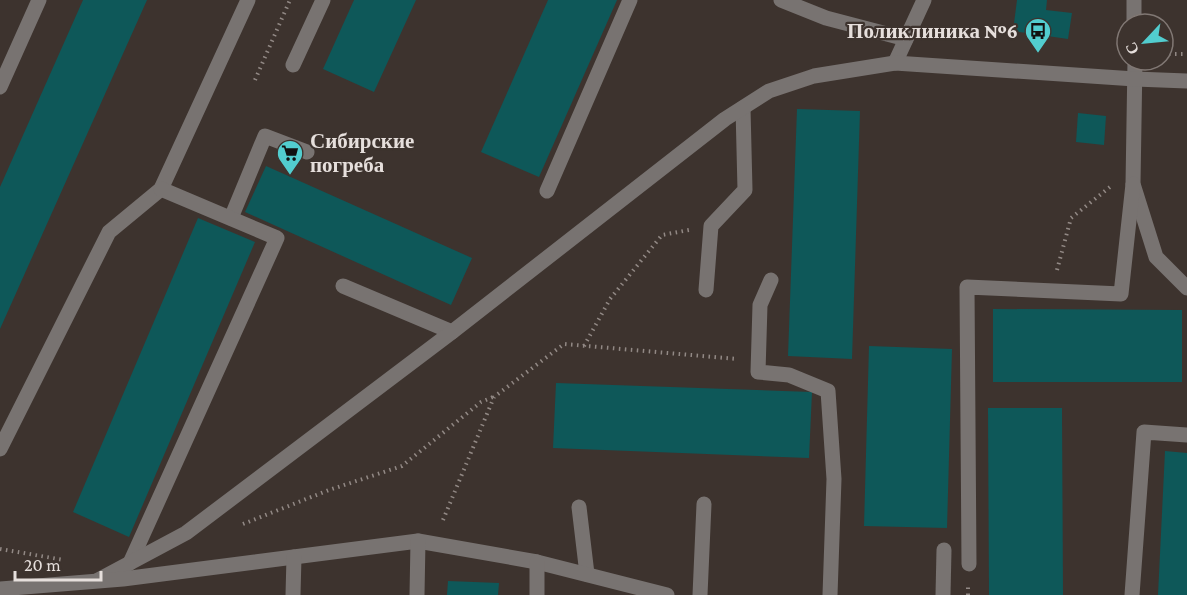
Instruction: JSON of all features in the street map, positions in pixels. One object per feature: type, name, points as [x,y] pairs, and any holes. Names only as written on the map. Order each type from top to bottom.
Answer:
[{"type":"street","points":[[0,87],[39,0]]},
{"type":"street","points":[[0,449],[109,232],[161,189],[248,0]]},
{"type":"street","points":[[293,65],[323,0]]},
{"type":"street","points":[[547,192],[630,0]]},
{"type":"street","points":[[781,0],[826,18],[906,39]]},
{"type":"street","points":[[895,63],[924,0]]},
{"type":"street","points":[[98,580],[186,533],[452,332],[725,119],[770,91],[814,76],[895,63],[1187,81]]},
{"type":"street","points":[[969,564],[967,287],[1121,294],[1133,177],[1135,72]]},
{"type":"street","points":[[706,290],[711,226],[745,190],[743,108]]},
{"type":"street","points":[[231,218],[265,135],[308,152]]},
{"type":"street","points":[[1133,177],[1156,257],[1187,288]]},
{"type":"street","points":[[130,563],[277,238],[161,189]]},
{"type":"street","points":[[771,280],[760,304],[758,372],[789,375],[828,391],[834,479],[830,595]]},
{"type":"street","points":[[343,286],[452,332]]},
{"type":"street","points":[[1132,595],[1144,432],[1187,435]]},
{"type":"street","points":[[700,595],[704,504]]},
{"type":"street","points":[[579,507],[587,574]]},
{"type":"street","points":[[417,595],[418,541]]},
{"type":"street","points":[[0,589],[98,580],[418,541],[537,562],[647,592],[667,595]]},
{"type":"street","points":[[942,595],[944,550]]},
{"type":"street","points":[[293,595],[294,557]]},
{"type":"street","points":[[537,562],[537,595]]},
{"type":"path","points":[[255,80],[290,0]]},
{"type":"path","points":[[1052,291],[1071,218],[1133,177]]},
{"type":"path","points":[[584,346],[610,299],[662,235],[711,226]]},
{"type":"path","points":[[243,524],[329,490],[402,466],[481,402],[494,397],[564,344],[758,360]]},
{"type":"path","points":[[443,520],[494,397]]},
{"type":"path","points":[[0,549],[69,560]]},
{"type":"building","points":[[83,0],[147,0],[0,329],[0,187]]},
{"type":"building","points":[[354,0],[416,0],[374,92],[323,69]]},
{"type":"building","points":[[548,0],[617,0],[539,177],[481,152]]},
{"type":"building","points":[[1017,0],[1047,0],[1046,10],[1072,13],[1068,39],[1013,31]]},
{"type":"building","points":[[797,109],[860,111],[852,359],[788,356]]},
{"type":"building","points":[[1078,113],[1106,116],[1104,145],[1076,142]]},
{"type":"building","points":[[266,166],[472,258],[451,305],[245,212]]},
{"type":"building","points":[[198,218],[255,242],[129,537],[73,512]]},
{"type":"building","points":[[993,309],[1182,310],[1182,382],[993,382]]},
{"type":"building","points":[[869,346],[952,349],[947,528],[864,526]]},
{"type":"building","points":[[556,383],[812,392],[809,458],[553,448]]},
{"type":"building","points":[[988,408],[1062,408],[1063,595],[989,595]]},
{"type":"building","points":[[1165,451],[1187,453],[1187,595],[1158,595]]},
{"type":"building","points":[[448,581],[499,583],[498,595],[447,595]]},
{"type":"place","name":"Поликлиника №6","points":[[1038,54]]},
{"type":"place","name":"Сибирские погреба","points":[[290,176]]}]
